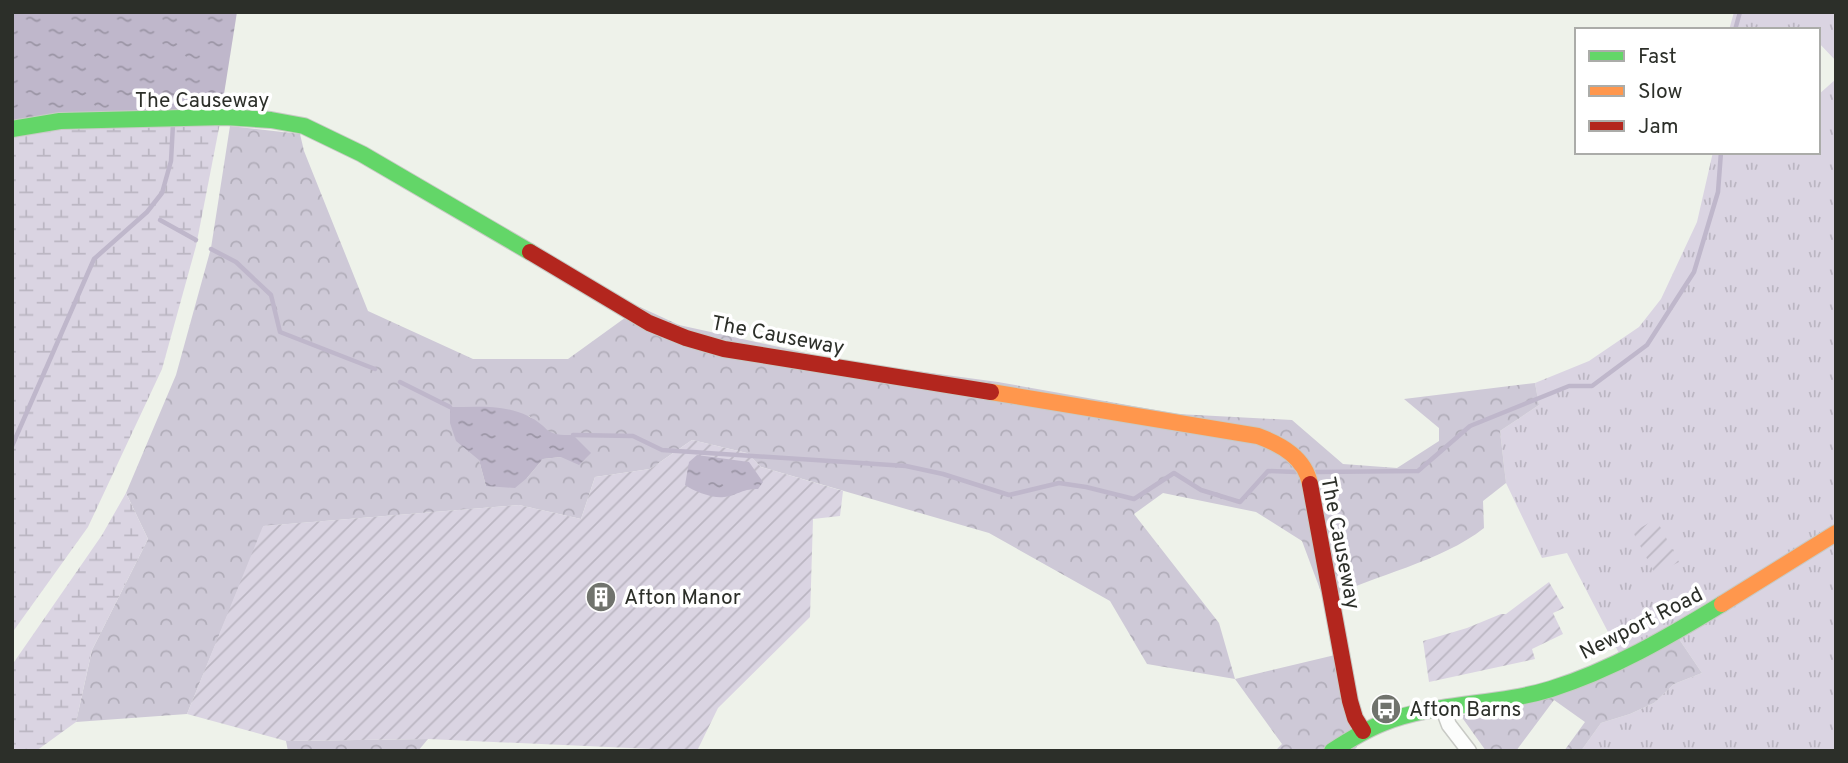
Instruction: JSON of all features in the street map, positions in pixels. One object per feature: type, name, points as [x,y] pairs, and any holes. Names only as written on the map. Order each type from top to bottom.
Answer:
[{"type":"street","name":"The Causeway","points":[[12,129],[60,121],[215,118],[289,122],[330,138],[436,196],[649,323],[686,338],[724,349],[1204,426],[1263,437],[1287,447],[1308,475],[1350,701],[1355,718],[1363,731]]},
{"type":"street","name":"Newport Road","points":[[1332,751],[1363,731],[1401,715],[1550,690],[1624,660],[1687,626],[1836,533]]},
{"type":"street","points":[[1443,709],[1449,724],[1469,751]]},
{"type":"green space","points":[[1734,12],[1836,12],[1836,61],[1820,44],[1820,28],[1730,28]]},
{"type":"green space","points":[[1836,79],[1836,525],[1620,655],[1567,553],[1542,558],[1506,483],[1500,431],[1539,405],[1535,383],[1589,361],[1639,327],[1661,299],[1697,222],[1713,154],[1820,154],[1820,93]]},
{"type":"green space","points":[[220,123],[196,246],[162,369],[88,527],[12,633],[12,134],[26,130]]},
{"type":"green space","points":[[230,126],[300,134],[304,151],[368,311],[473,359],[568,359],[640,307],[679,325],[842,361],[998,382],[1178,414],[1292,420],[1343,464],[1397,468],[1439,441],[1439,428],[1404,399],[1535,383],[1539,405],[1500,431],[1506,483],[1483,501],[1484,528],[1467,540],[1428,559],[1324,600],[1302,541],[1256,512],[1163,493],[1134,514],[1219,623],[1235,679],[1147,664],[1110,601],[989,533],[761,467],[747,453],[692,440],[650,469],[595,477],[581,519],[519,505],[264,526],[187,714],[76,722],[92,650],[148,539],[126,493],[176,375],[211,248]],"holes":[[[529,416],[554,436],[561,457],[543,459],[527,478],[486,486],[479,460]]]},
{"type":"green space","points":[[692,440],[747,453],[761,467],[843,491],[840,516],[813,519],[810,617],[718,708],[697,751],[428,739],[286,741],[187,714],[263,526],[519,505],[581,519],[595,477],[650,469]]},
{"type":"green space","points":[[126,493],[148,539],[92,650],[76,722],[36,751],[12,751],[12,665],[102,535]]},
{"type":"green space","points":[[1656,519],[1679,562],[1655,574],[1633,532]]},
{"type":"green space","points":[[1836,542],[1836,751],[1581,751],[1601,723],[1654,703],[1674,684],[1702,673],[1679,639]]},
{"type":"green space","points":[[1549,582],[1564,608],[1553,613],[1563,634],[1532,649],[1535,659],[1429,682],[1423,641],[1506,614]]},
{"type":"green space","points":[[1679,639],[1702,673],[1674,684],[1654,703],[1601,723],[1581,751],[1564,751],[1585,722],[1554,700],[1516,751],[1486,751],[1461,716]]},
{"type":"green space","points":[[1335,655],[1357,747],[1353,751],[1275,751],[1282,744],[1235,679]]},
{"type":"green space","points":[[428,739],[418,751],[288,751],[286,741]]},
{"type":"water","points":[[12,12],[237,12],[221,113],[12,124]]},
{"type":"water","points":[[450,407],[490,407],[519,412],[551,432],[573,435],[591,453],[579,465],[561,457],[543,459],[515,488],[486,486],[479,460],[456,441],[450,423]]},
{"type":"water","points":[[697,455],[749,462],[763,482],[758,489],[728,496],[715,497],[698,492],[685,485],[689,462]]},
{"type":"waterway","points":[[1736,28],[1740,12]]},
{"type":"waterway","points":[[12,446],[94,259],[147,212],[162,193],[171,161],[173,124]]},
{"type":"waterway","points":[[1316,472],[1418,471],[1470,426],[1569,386],[1592,386],[1647,345],[1694,272],[1718,192],[1721,154]]},
{"type":"waterway","points":[[160,220],[196,240]]},
{"type":"waterway","points":[[211,249],[236,262],[271,295],[280,332],[375,369]]},
{"type":"waterway","points":[[400,382],[450,407]]},
{"type":"waterway","points":[[573,435],[633,436],[662,450],[906,466],[943,474],[1009,495],[1059,483],[1134,499],[1174,473],[1201,490],[1240,502],[1268,471],[1296,472]]},
{"type":"traffic: fast","points":[[12,129],[60,121],[225,117],[271,120],[304,126],[362,154],[530,252]]},
{"type":"traffic: fast","points":[[1332,751],[1370,729],[1403,716],[1445,707],[1509,699],[1574,681],[1639,652],[1722,604]]},
{"type":"traffic: slow","points":[[991,392],[1258,436],[1276,444],[1298,460],[1310,484]]},
{"type":"traffic: slow","points":[[1722,604],[1836,533]]},
{"type":"traffic: jam","points":[[530,252],[649,323],[686,338],[724,349],[991,392]]},
{"type":"traffic: jam","points":[[1310,484],[1350,701],[1355,718],[1363,731]]},
{"type":"place","name":"Afton Manor","points":[[601,597]]},
{"type":"place","name":"Afton Barns","points":[[1386,709]]}]
